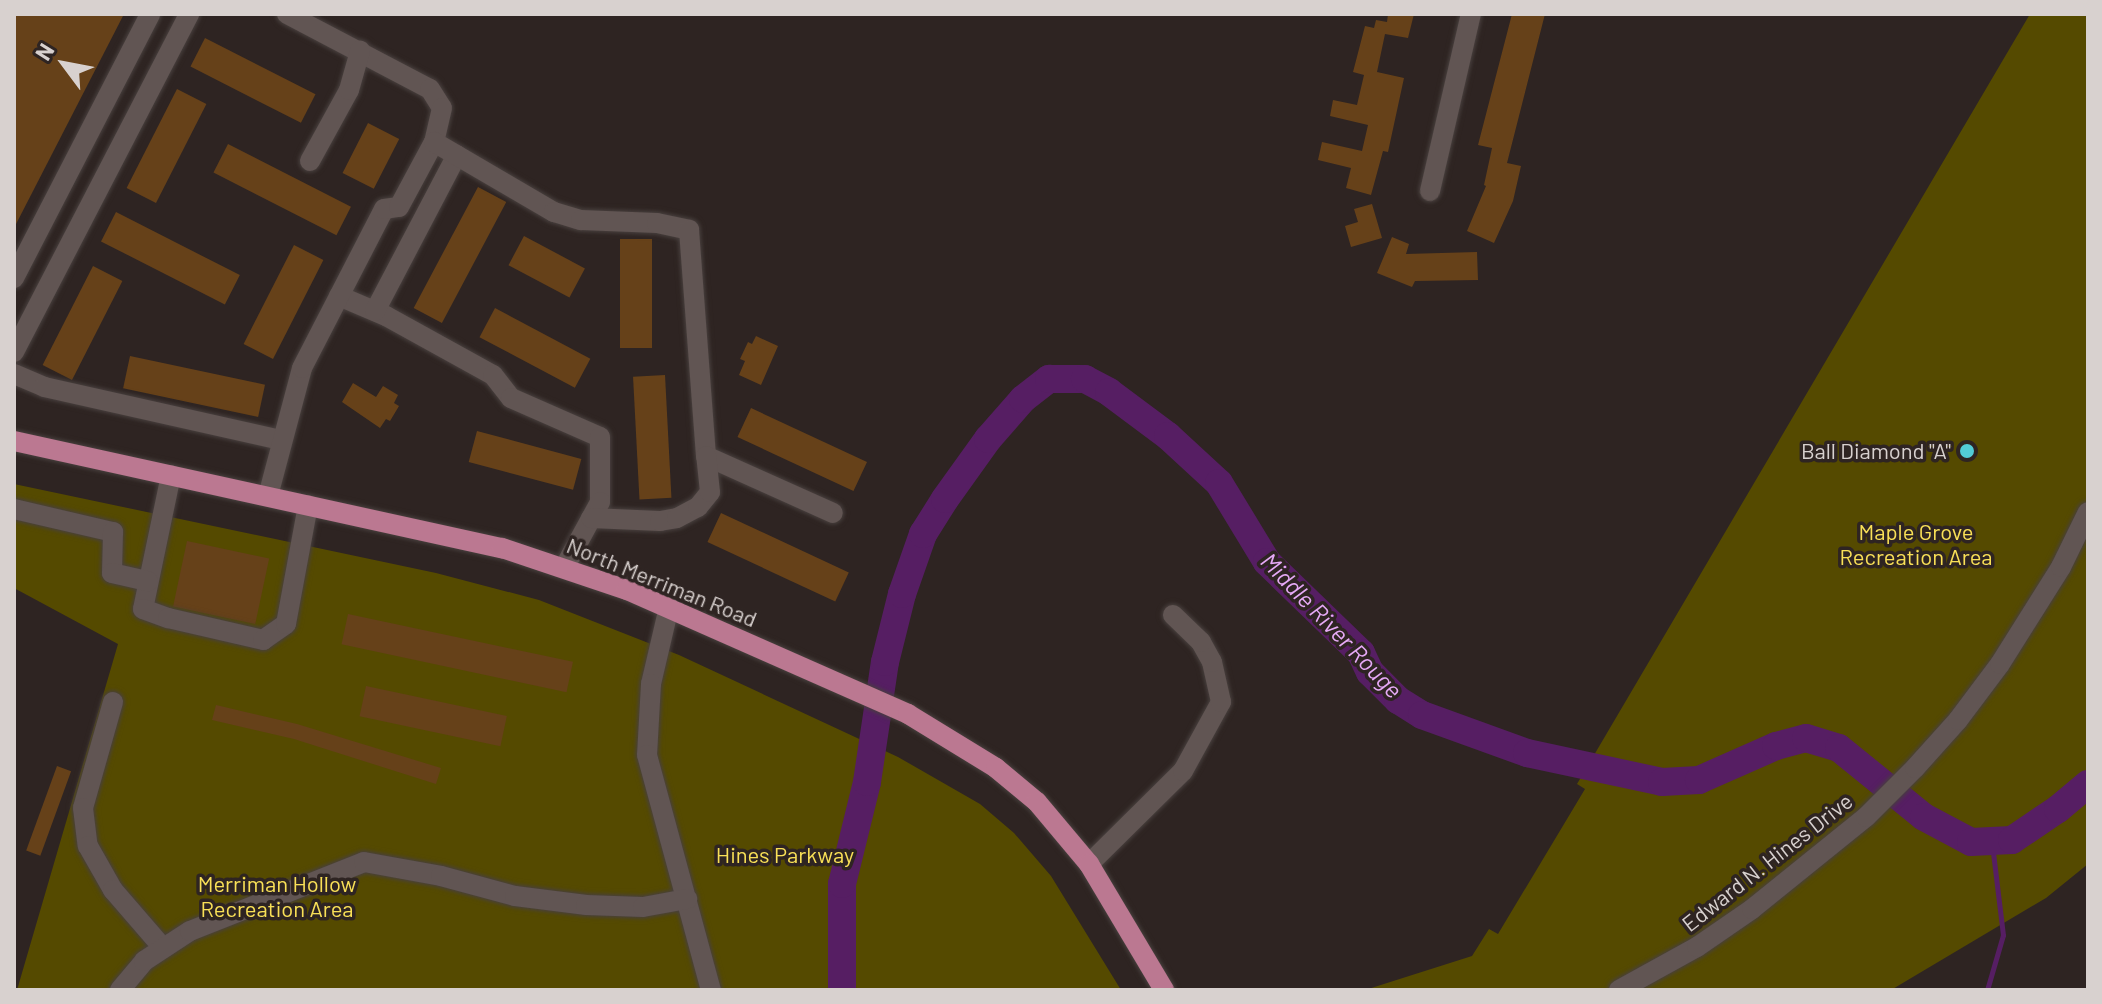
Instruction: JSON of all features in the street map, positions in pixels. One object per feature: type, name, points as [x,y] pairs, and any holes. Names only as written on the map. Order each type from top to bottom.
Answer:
[{"type":"main road","name":"North Merriman Road","points":[[14,441],[502,548],[669,607],[908,714],[959,743],[1017,784],[1068,835],[1089,864],[1164,990]]},
{"type":"street","points":[[14,278],[150,14]]},
{"type":"street","points":[[14,352],[189,14]]},
{"type":"street","points":[[268,496],[302,368],[384,209],[399,207],[434,142],[442,108],[430,89],[287,14]]},
{"type":"street","points":[[1430,191],[1471,14]]},
{"type":"street","points":[[310,161],[349,90],[360,51]]},
{"type":"street","points":[[434,142],[554,212],[581,220],[657,223],[689,230],[710,492],[698,507],[677,518],[660,521],[591,518]]},
{"type":"street","points":[[375,311],[457,155]]},
{"type":"street","points":[[339,296],[375,311],[493,375],[511,398],[600,437],[600,502],[564,568]]},
{"type":"street","points":[[14,374],[44,387],[282,440]]},
{"type":"street","points":[[706,456],[833,513]]},
{"type":"street","points":[[171,475],[143,609],[168,618],[263,640],[286,624],[308,505]]},
{"type":"street","points":[[14,509],[113,532],[112,573],[148,581]]},
{"type":"street","name":"Edward N. Hines Drive","points":[[1619,990],[1730,925],[1866,817],[1915,768],[2000,664],[2083,537],[2088,512]]},
{"type":"street","points":[[669,607],[651,684],[647,755],[711,990]]},
{"type":"street","points":[[1089,864],[1183,771],[1221,702],[1212,662],[1201,642],[1173,615]]},
{"type":"street","points":[[113,702],[83,808],[88,846],[113,890],[163,948]]},
{"type":"street","points":[[120,990],[144,961],[190,931],[364,862],[441,876],[515,896],[572,903],[643,907],[687,899]]},
{"type":"green space","name":"Maple Grove Recreation Area","points":[[2030,14],[2088,14],[2088,864],[2046,898],[1891,990],[1365,990],[1472,956],[1489,929],[1498,934],[1585,789],[1577,784]]},
{"type":"green space","name":"Hines Parkway","points":[[14,484],[436,573],[539,600],[679,655],[898,757],[980,804],[1014,833],[1051,876],[1121,990],[17,990],[118,644],[14,588]]},
{"type":"building","points":[[14,14],[124,14],[14,228]]},
{"type":"building","points":[[1388,14],[1414,14],[1408,38],[1385,34],[1377,72],[1404,78],[1388,152],[1383,151],[1371,195],[1346,188],[1351,168],[1318,160],[1322,142],[1362,151],[1368,125],[1330,116],[1333,100],[1357,105],[1364,75],[1353,72],[1365,26],[1374,28],[1376,20],[1387,22]]},
{"type":"building","points":[[1512,14],[1545,14],[1507,163],[1521,166],[1513,201],[1494,243],[1467,231],[1486,186],[1492,148],[1478,145]]},
{"type":"building","points":[[205,38],[315,94],[301,123],[190,67]]},
{"type":"building","points":[[177,89],[206,104],[156,203],[127,188]]},
{"type":"building","points":[[368,123],[399,139],[374,189],[343,173]]},
{"type":"building","points":[[228,144],[351,207],[336,235],[213,173]]},
{"type":"building","points":[[478,187],[506,202],[442,323],[414,308]]},
{"type":"building","points":[[1372,204],[1382,238],[1351,247],[1345,226],[1358,222],[1354,209]]},
{"type":"building","points":[[116,212],[240,275],[225,305],[101,241]]},
{"type":"building","points":[[524,236],[585,268],[569,298],[509,265]]},
{"type":"building","points":[[1392,237],[1409,244],[1406,254],[1477,252],[1478,280],[1415,281],[1412,287],[1377,273]]},
{"type":"building","points":[[620,239],[652,239],[652,348],[620,348]]},
{"type":"building","points":[[294,245],[323,260],[273,359],[244,344]]},
{"type":"building","points":[[93,266],[122,281],[72,380],[43,365]]},
{"type":"building","points":[[495,308],[590,359],[575,388],[480,337]]},
{"type":"building","points":[[756,336],[778,346],[761,385],[739,375],[745,361],[740,359],[748,342],[752,344]]},
{"type":"building","points":[[130,356],[265,385],[258,417],[123,388]]},
{"type":"building","points":[[665,375],[671,498],[639,500],[633,377]]},
{"type":"building","points":[[353,383],[376,397],[383,386],[398,395],[394,403],[399,406],[390,421],[386,419],[380,428],[342,402]]},
{"type":"building","points":[[751,408],[867,462],[853,491],[737,437]]},
{"type":"building","points":[[477,431],[581,459],[573,490],[469,462]]},
{"type":"building","points":[[721,513],[849,573],[835,602],[707,542]]},
{"type":"building","points":[[187,541],[269,558],[255,624],[173,607]]},
{"type":"building","points":[[348,614],[573,662],[567,692],[342,644]]},
{"type":"building","points":[[366,686],[507,716],[500,746],[360,716]]},
{"type":"building","points":[[216,705],[297,724],[441,768],[436,784],[294,739],[212,720]]},
{"type":"building","points":[[57,766],[71,771],[40,856],[26,851]]},
{"type":"waterway","name":"Middle River Rouge","points":[[842,990],[842,884],[867,782],[885,662],[902,594],[923,534],[945,499],[988,439],[1023,399],[1049,379],[1085,379],[1109,392],[1168,436],[1219,483],[1267,562],[1361,653],[1370,672],[1398,700],[1422,715],[1527,753],[1662,782],[1699,780],[1776,746],[1806,738],[1839,748],[1924,817],[1971,842],[2012,840],[2088,784]]},
{"type":"waterway","points":[[1987,990],[2003,935],[1992,844]]},
{"type":"place","name":"Ball Diamond \"A\"","points":[[1967,451]]},
{"type":"park label","name":"Merriman Hollow Recreation Area","points":[[277,896]]}]
